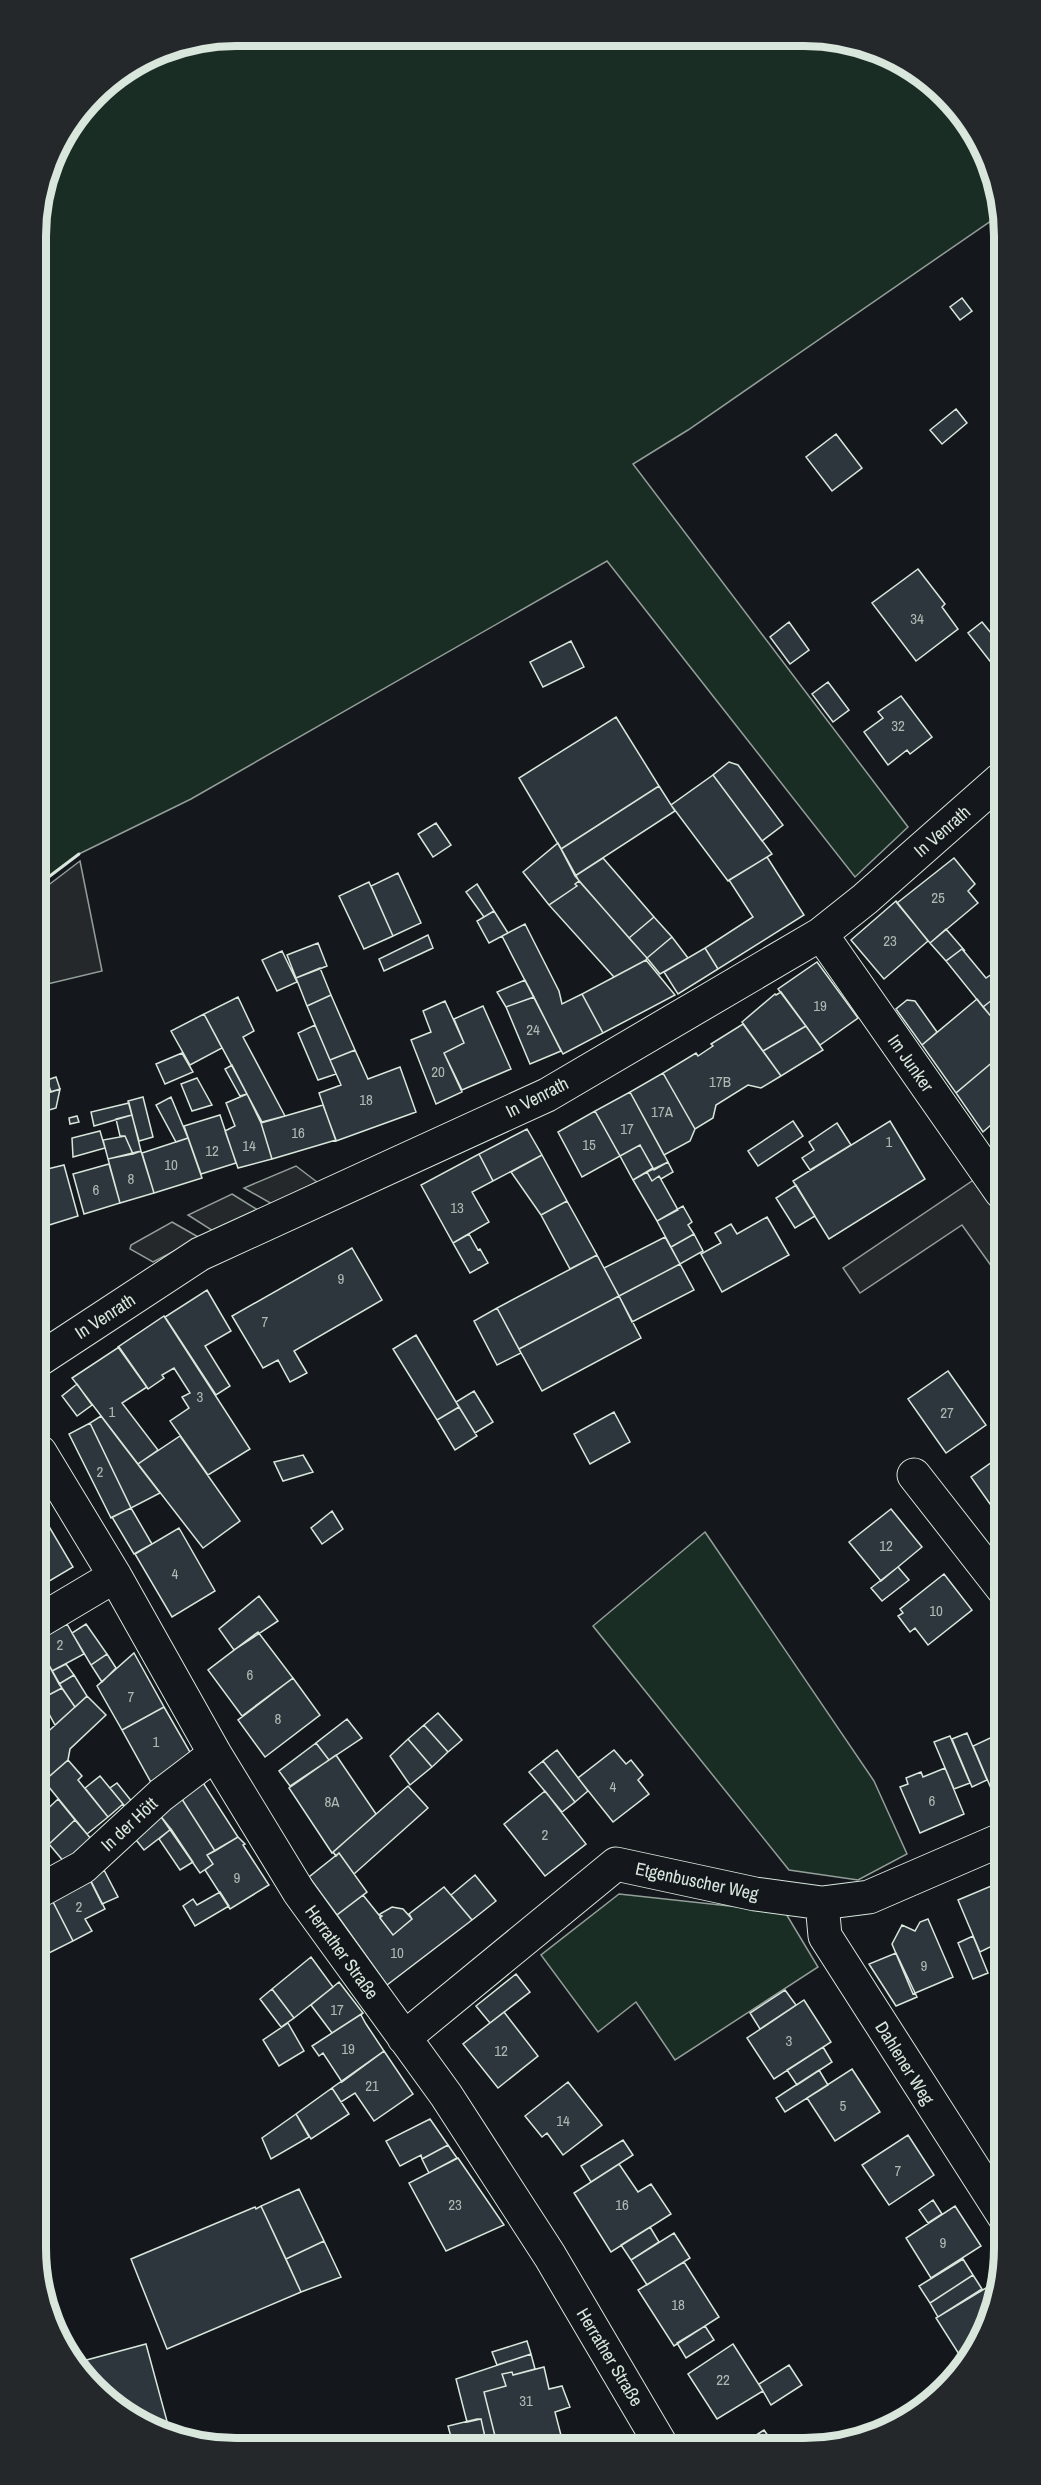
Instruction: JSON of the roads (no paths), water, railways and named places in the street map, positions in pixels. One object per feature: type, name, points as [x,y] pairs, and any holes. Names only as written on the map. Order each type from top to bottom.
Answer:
[{"type":"street","name":"In Venrath","points":[[46,1355],[200,1254],[547,1095],[821,934],[865,899],[994,785]]},
{"type":"street","name":"Im Junker","points":[[821,934],[994,1182]]},
{"type":"street","name":"Herrather Straße","points":[[46,1463],[115,1576],[214,1754],[299,1892],[446,2094],[550,2256],[657,2438]]},
{"type":"street","points":[[914,1474],[994,1576]]},
{"type":"street","points":[[46,1617],[115,1576]]},
{"type":"street","name":"In der Hött","points":[[46,1888],[83,1867],[161,1795],[214,1754]]},
{"type":"street","name":"Etgenbuscher Weg","points":[[405,2038],[616,1864],[755,1894],[822,1904],[869,1897],[994,1843]]},
{"type":"street","name":"Dahlener Weg","points":[[822,1904],[825,1935],[994,2200]]}]
